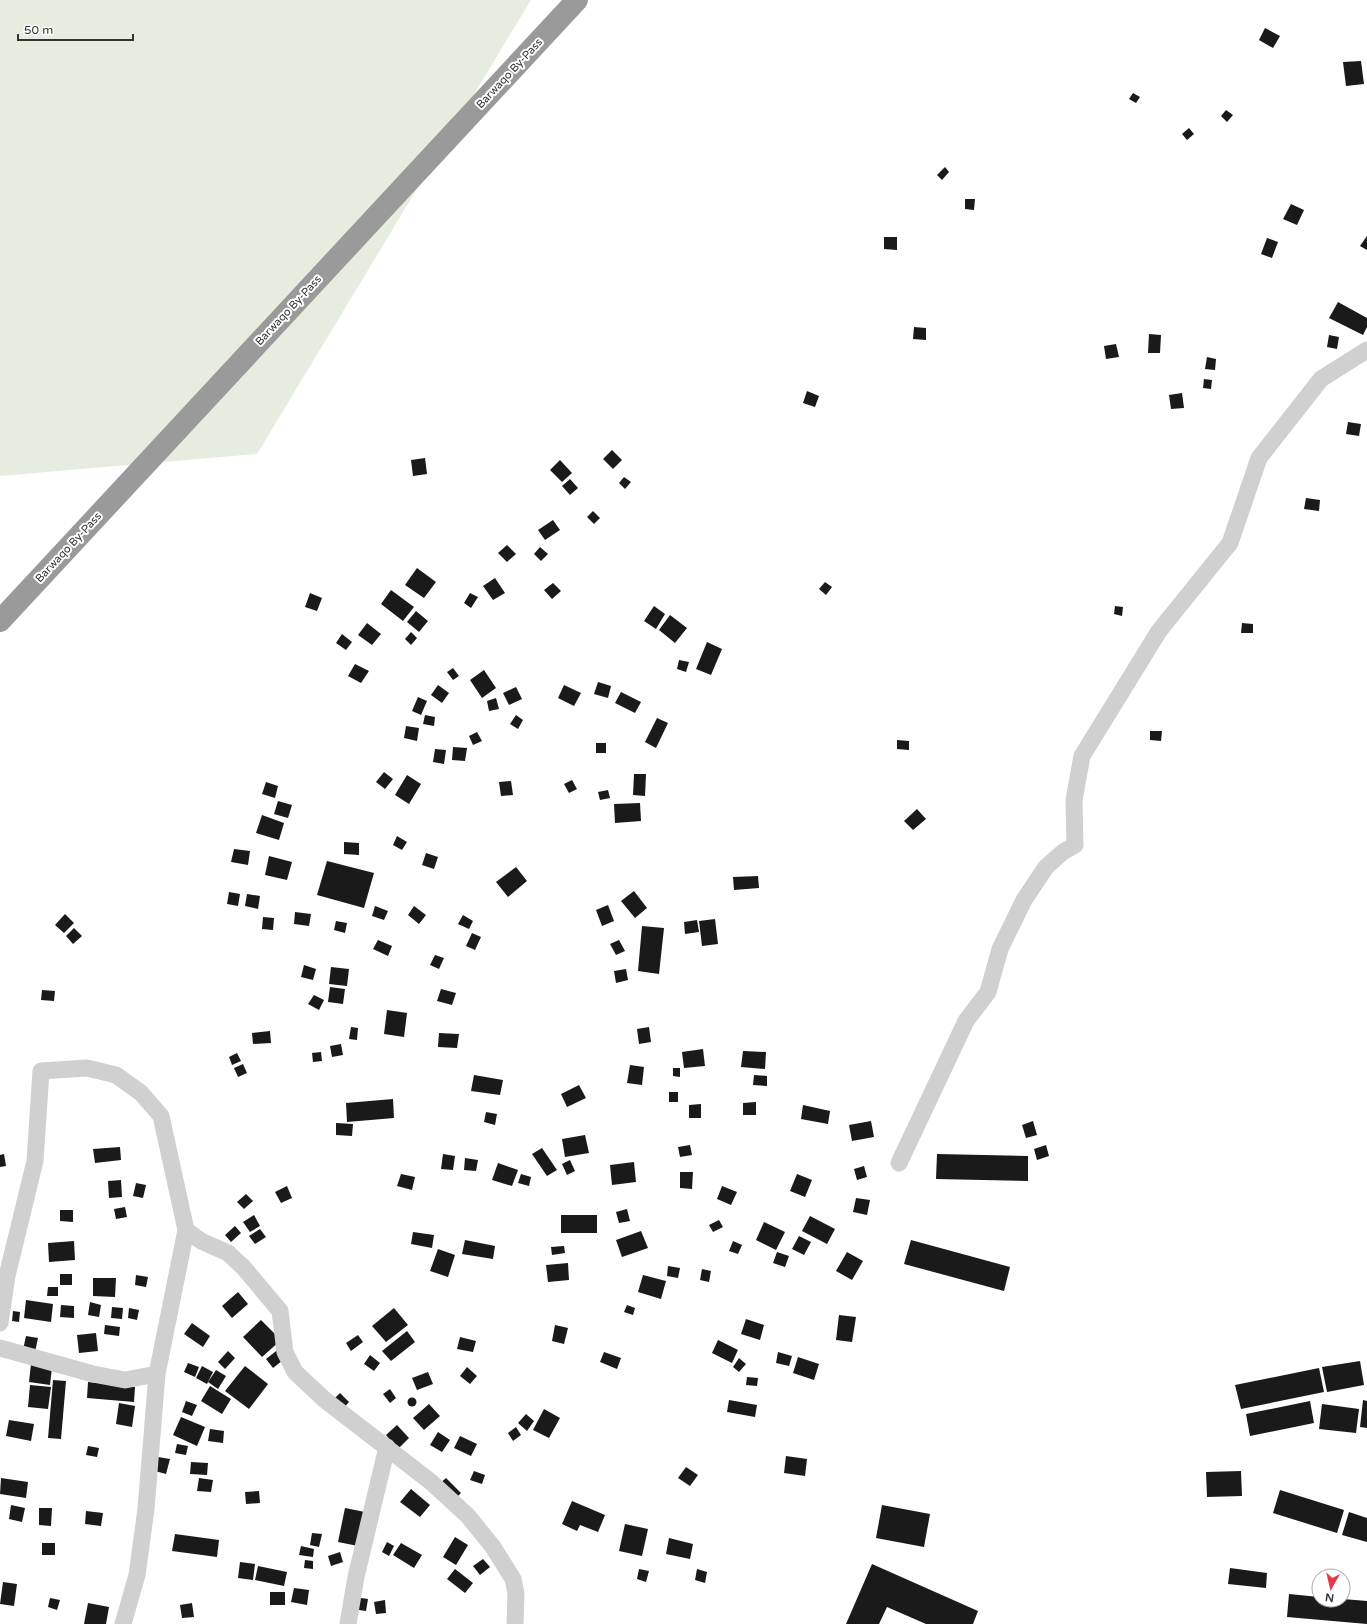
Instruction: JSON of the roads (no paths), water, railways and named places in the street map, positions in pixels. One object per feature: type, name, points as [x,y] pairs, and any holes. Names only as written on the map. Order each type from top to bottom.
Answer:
[{"type":"highway","name":"Barwaqo By-Pass","points":[[0,621],[577,0]]},
{"type":"street","points":[[899,1163],[966,1021],[988,992],[1000,949],[1024,900],[1046,867],[1063,852],[1075,845],[1074,800],[1082,756],[1159,631],[1230,543],[1259,458],[1320,379],[1367,350]]},
{"type":"street","points":[[0,1323],[7,1276],[35,1161],[41,1071],[87,1068],[116,1075],[141,1092],[161,1116],[186,1230],[157,1374],[146,1509],[137,1575],[123,1624]]},
{"type":"street","points":[[186,1230],[201,1241],[228,1253],[244,1268],[280,1311],[285,1352],[295,1372],[325,1400],[431,1482],[468,1516],[493,1547],[512,1579],[516,1593],[515,1624]]},
{"type":"street","points":[[0,1348],[93,1374],[125,1380],[157,1374]]},
{"type":"street","points":[[348,1624],[356,1577],[387,1447]]}]
